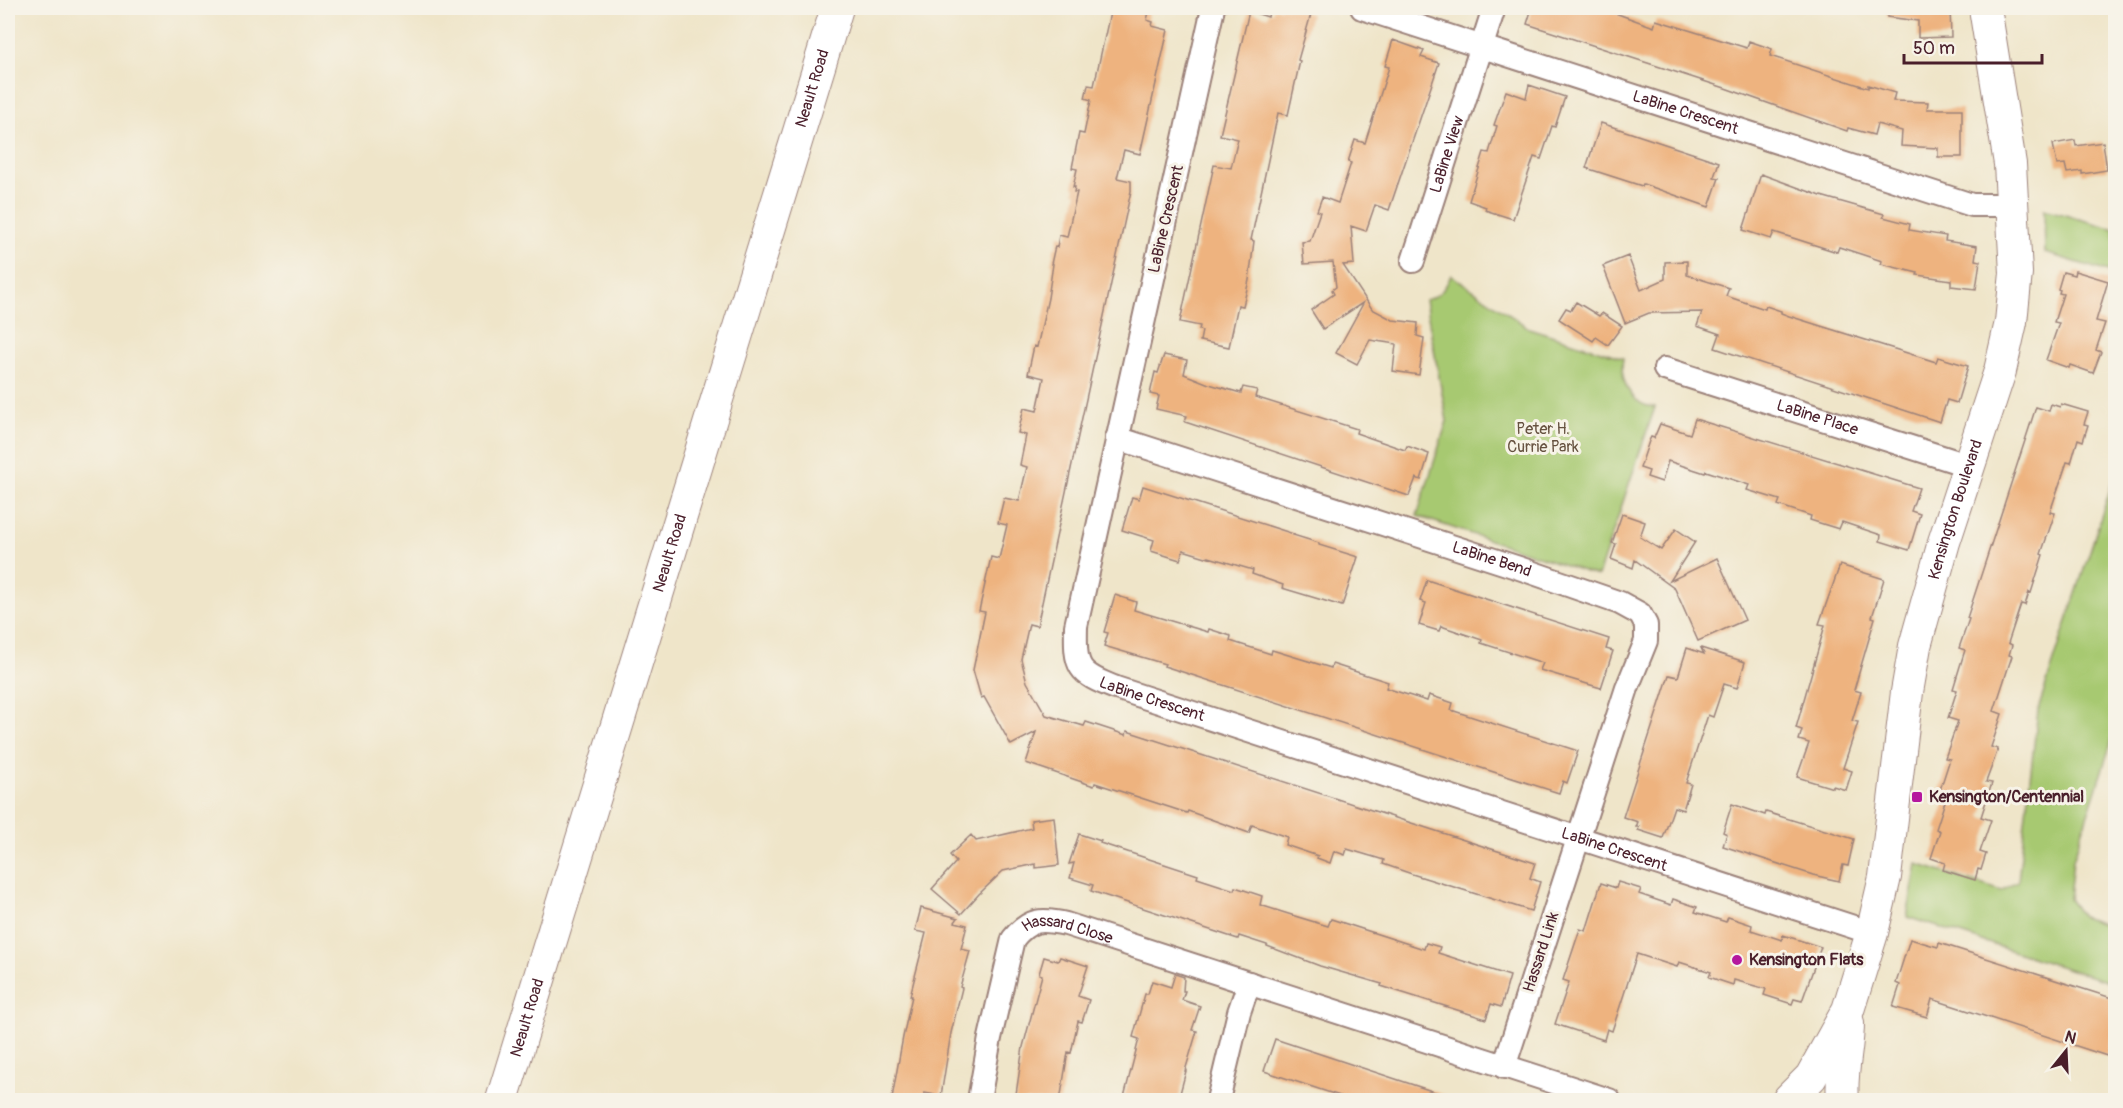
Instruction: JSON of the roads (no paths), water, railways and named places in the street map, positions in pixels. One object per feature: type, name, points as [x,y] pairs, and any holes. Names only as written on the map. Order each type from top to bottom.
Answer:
[{"type":"main road","name":"Neault Road","points":[[502,1101],[837,8]]},
{"type":"main road","name":"Kensington Boulevard","points":[[1796,1100],[1848,1010],[1872,933],[1885,877],[1907,692],[1915,646],[1938,564],[2000,371],[2011,321],[2016,273],[2010,164],[1985,8]]},
{"type":"main road","name":"Kensington Boulevard","points":[[1843,1101],[1841,1084],[1848,1037],[1848,1010]]},
{"type":"street","name":"LaBine Crescent","points":[[1213,8],[1076,626],[1075,655],[1082,670],[1093,679],[1116,688],[1872,933]]},
{"type":"street","name":"LaBine Crescent","points":[[1362,8],[1972,205],[2013,206]]},
{"type":"street","name":"LaBine View","points":[[1413,261],[1494,8]]},
{"type":"street","name":"LaBine Place","points":[[1665,369],[1970,466]]},
{"type":"street","name":"LaBine Bend","points":[[1117,438],[1519,568],[1620,603],[1640,614],[1646,625],[1646,641],[1628,688],[1579,837]]},
{"type":"street","name":"Hassard Link","points":[[1504,1067],[1579,837]]},
{"type":"street","name":"Hassard Close","points":[[979,1101],[990,1038],[1013,939],[1021,929],[1031,923],[1045,920],[1066,924],[1609,1101]]},
{"type":"street","points":[[1218,1101],[1239,1012],[1249,983]]},
{"type":"place","name":"Kensington/Centennial","points":[[1917,797]]},
{"type":"place","name":"Kensington Flats","points":[[1737,960]]},
{"type":"park label","name":"Peter H. Currie Park","points":[[1543,438]]}]
